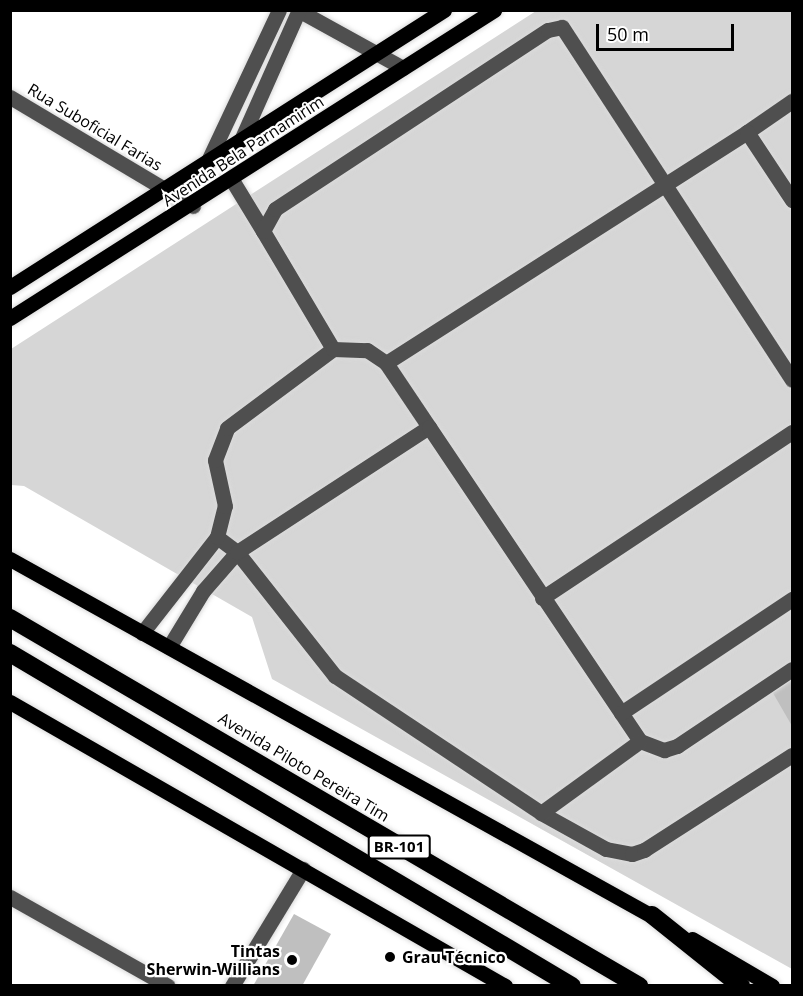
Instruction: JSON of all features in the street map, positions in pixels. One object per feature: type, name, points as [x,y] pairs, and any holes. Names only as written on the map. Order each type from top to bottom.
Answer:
[{"type":"highway","name":"Avenida Piloto Pereira Tim","points":[[10,618],[639,986]]},
{"type":"highway","name":"BR-101","points":[[10,654],[572,986]]},
{"type":"highway","points":[[652,915],[741,986]]},
{"type":"main road","name":"Avenida Bela Parnamirim","points":[[10,287],[166,190],[444,10]]},
{"type":"main road","name":"Avenida Bela Parnamirim","points":[[10,318],[193,206],[494,10]]},
{"type":"main road","points":[[10,559],[652,915],[772,986]]},
{"type":"main road","points":[[10,702],[303,868],[505,986]]},
{"type":"street","points":[[207,163],[279,10]]},
{"type":"street","points":[[241,140],[299,11],[403,68]]},
{"type":"street","points":[[263,231],[275,209],[556,27],[572,36],[792,380]]},
{"type":"street","name":"Rua Suboficial Farias","points":[[10,97],[193,206]]},
{"type":"street","points":[[386,363],[669,186],[792,102]]},
{"type":"street","points":[[747,132],[792,200]]},
{"type":"street","points":[[232,180],[333,349]]},
{"type":"street","points":[[142,633],[217,537],[225,506],[216,460],[227,428],[333,349],[367,350],[386,363],[640,741],[664,750],[677,746],[792,669]]},
{"type":"street","points":[[169,647],[203,591],[237,552],[429,427]]},
{"type":"street","points":[[542,598],[792,432]]},
{"type":"street","points":[[217,537],[237,552],[334,676],[541,813],[606,849],[632,854],[792,755]]},
{"type":"street","points":[[621,713],[792,599]]},
{"type":"street","points":[[541,813],[640,741]]},
{"type":"street","points":[[232,986],[303,868]]},
{"type":"street","points":[[10,897],[168,986]]},
{"type":"shaded area","points":[[536,11],[792,11],[792,969],[272,679],[252,617],[24,486],[11,485],[11,349]]},
{"type":"building","points":[[792,680],[792,726],[773,693]]},
{"type":"building","name":"Tintas Sherwin-Willians","points":[[294,914],[331,934],[302,986],[253,986]]},
{"type":"place","name":"Grau Técnico","points":[[390,957]]},
{"type":"place","name":"Tintas Sherwin-Willians","points":[[292,960]]}]
